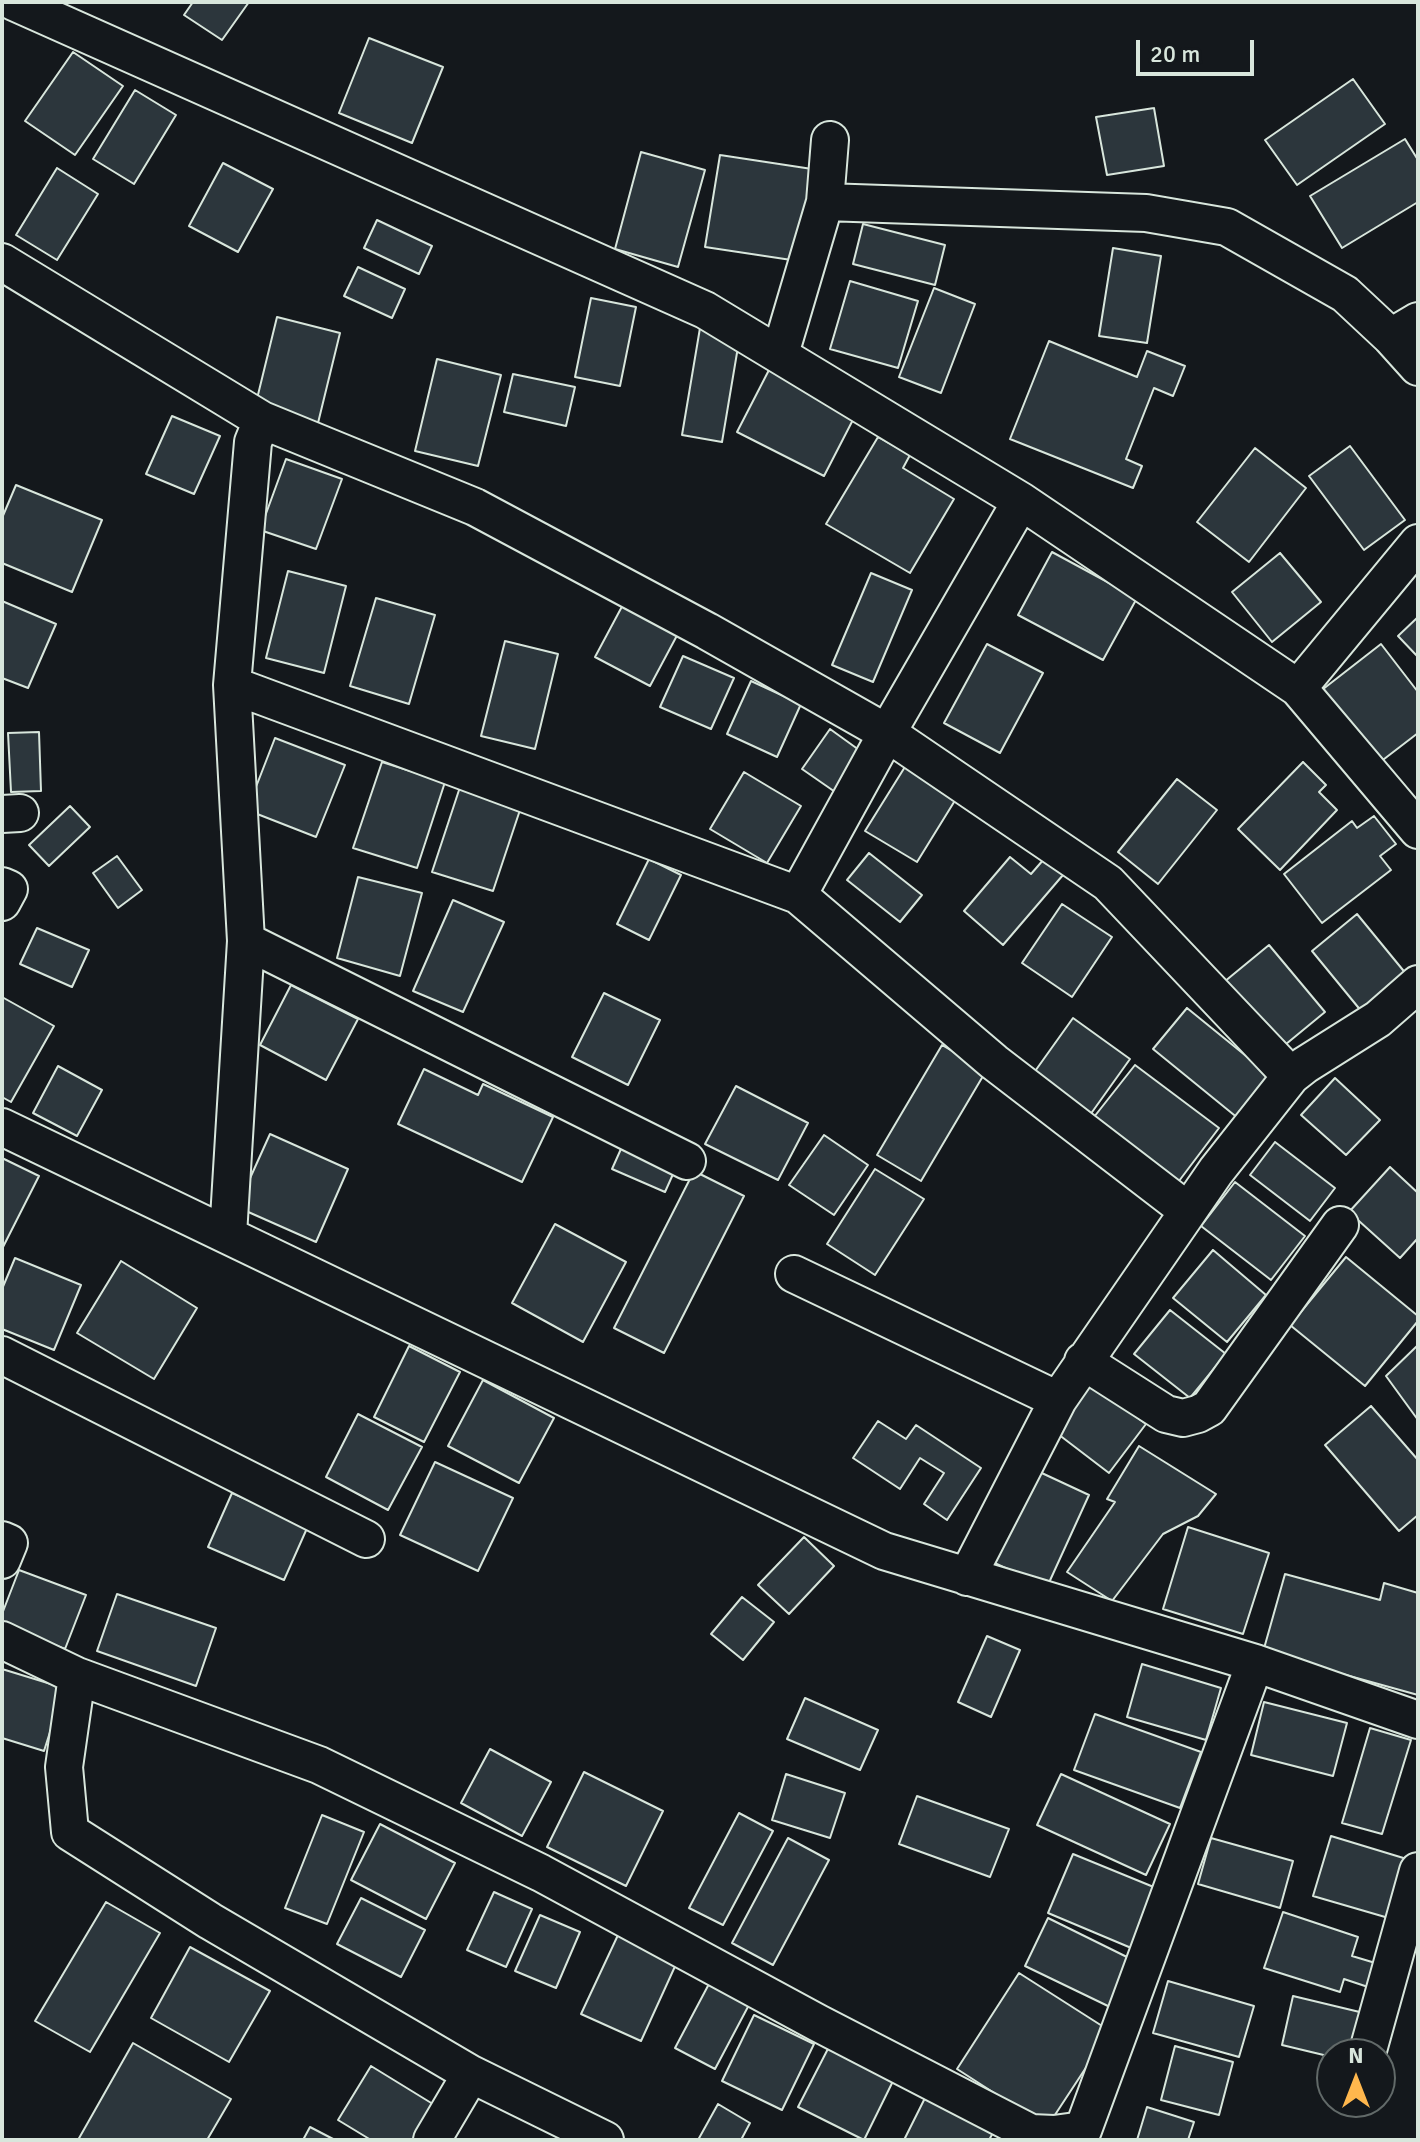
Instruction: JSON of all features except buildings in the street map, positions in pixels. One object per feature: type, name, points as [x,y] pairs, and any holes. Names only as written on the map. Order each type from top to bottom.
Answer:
[{"type":"street","points":[[14,2],[705,310],[780,354],[1021,501],[1298,688],[1418,830]]},
{"type":"street","points":[[780,354],[825,202],[830,140]]},
{"type":"street","points":[[825,202],[1146,213],[1227,227],[1405,329],[1418,367]]},
{"type":"street","points":[[2,262],[262,420],[475,507],[707,631],[887,733],[1108,883],[1291,1076]]},
{"type":"street","points":[[228,1235],[246,941],[232,685],[253,442],[262,420]]},
{"type":"street","points":[[798,895],[1021,501]]},
{"type":"street","points":[[1298,688],[1418,543]]},
{"type":"street","points":[[232,685],[798,895],[994,1062],[1188,1211]]},
{"type":"street","points":[[2,886],[9,889],[2,902]]},
{"type":"street","points":[[246,941],[687,1161]]},
{"type":"street","points":[[967,1577],[1058,1400],[1216,1171],[1291,1076],[1378,1019],[1418,984]]},
{"type":"street","points":[[2,1127],[884,1551],[1255,1663],[1418,1720]]},
{"type":"street","points":[[1083,1361],[1166,1414],[1183,1418],[1198,1414],[1209,1408],[1340,1225]]},
{"type":"street","points":[[794,1274],[1058,1400]]},
{"type":"street","points":[[2,1355],[366,1539]]},
{"type":"street","points":[[2,1540],[9,1543],[2,1560]]},
{"type":"street","points":[[2,1640],[77,1676],[319,1765],[541,1873],[818,2023],[1031,2133],[1054,2134],[1083,2130],[1255,1663]]},
{"type":"street","points":[[77,1676],[64,1767],[70,1832],[210,1921],[471,2074],[605,2140]]},
{"type":"street","points":[[1371,2038],[1418,1871]]},
{"type":"street","points":[[432,2140],[471,2074]]}]
